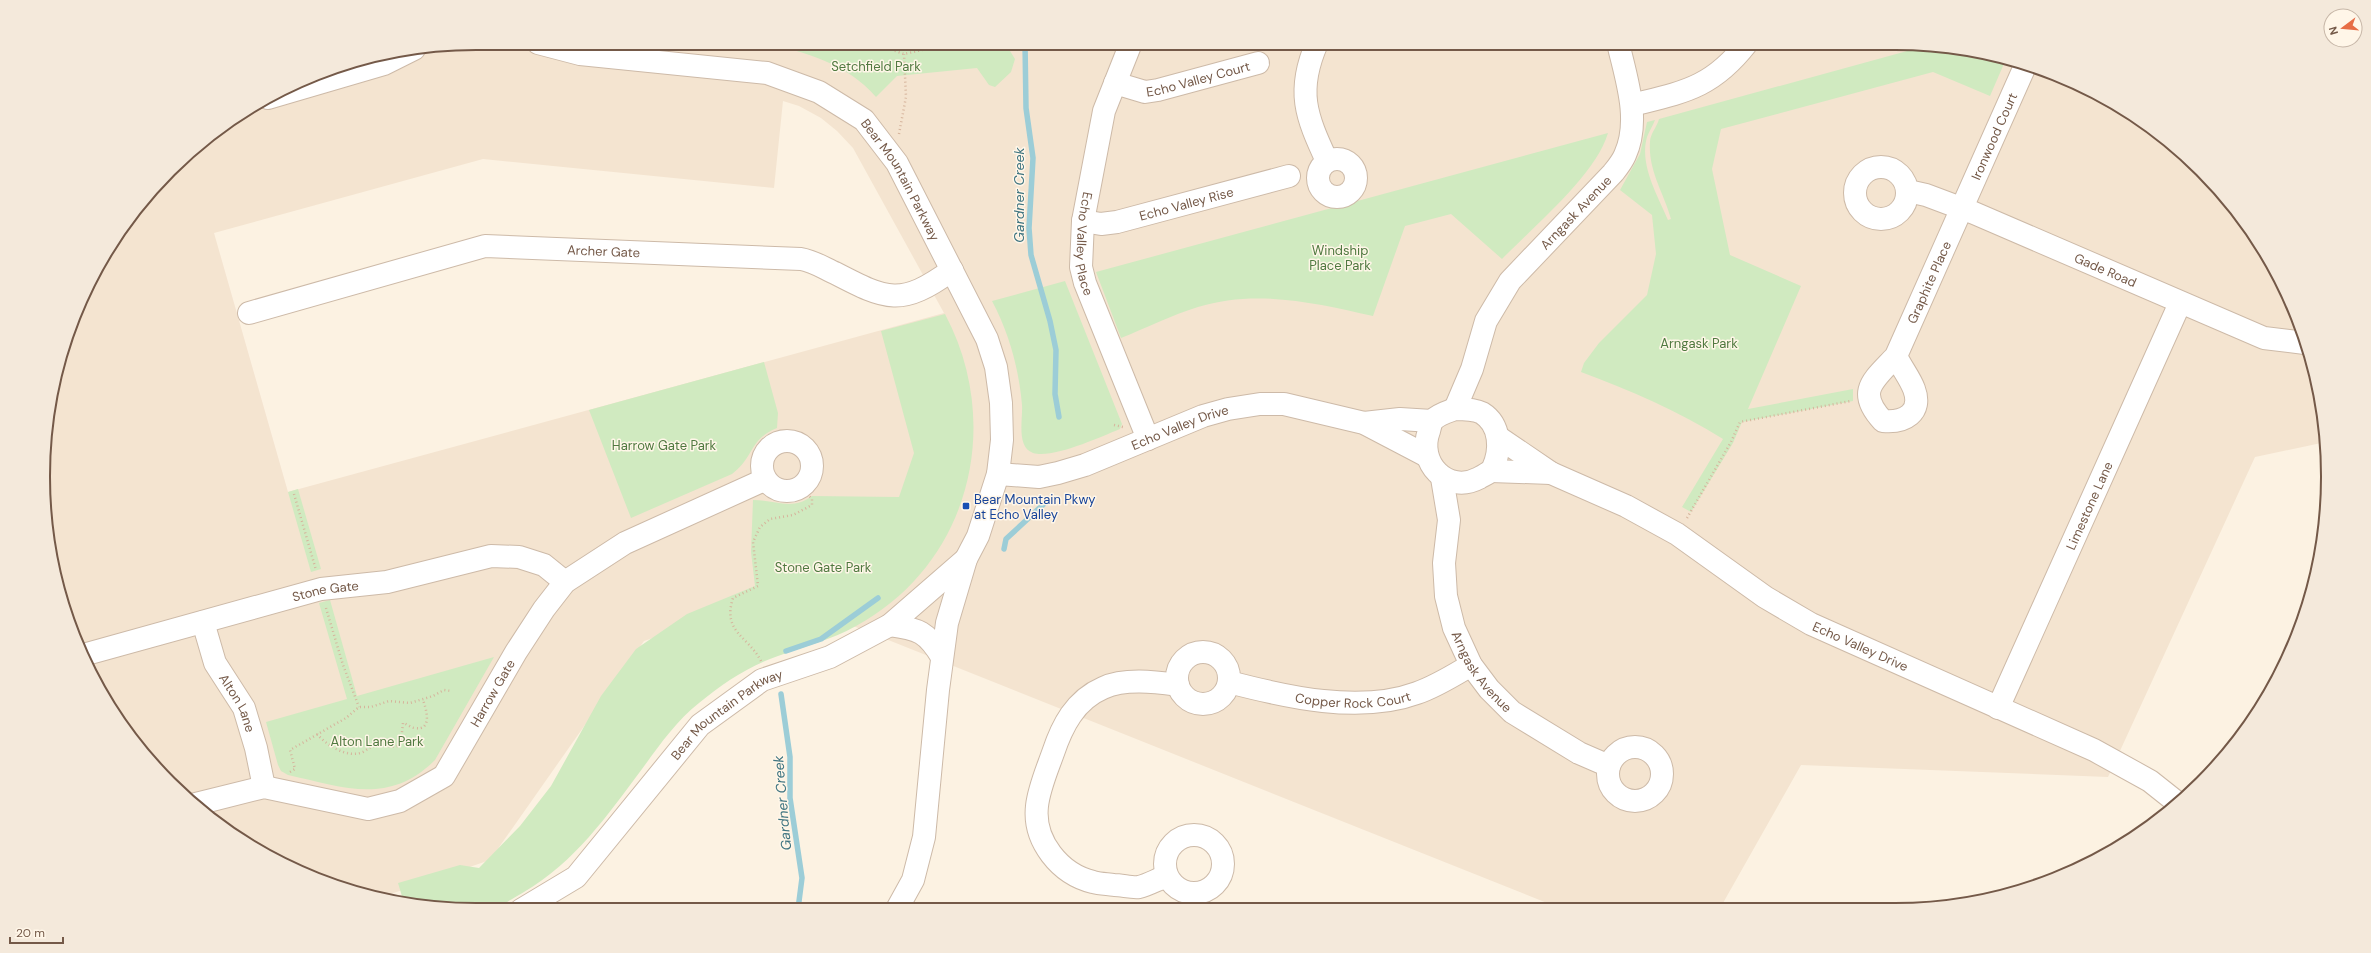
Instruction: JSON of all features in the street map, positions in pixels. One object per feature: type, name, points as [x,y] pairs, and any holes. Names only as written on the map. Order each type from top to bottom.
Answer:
[{"type":"street","name":"Bear Mountain Parkway","points":[[565,50],[580,54],[767,73],[819,92],[864,120],[897,163],[987,339],[996,367],[1001,403],[1002,440],[998,474],[978,536],[966,559],[947,623],[942,657],[924,837],[913,880],[900,903]]},
{"type":"street","name":"Echo Valley Place","points":[[1129,50],[1104,111],[1083,221],[1081,267],[1085,284],[1148,439]]},
{"type":"street","points":[[1314,50],[1310,59],[1305,82],[1306,107],[1315,134],[1327,161]]},
{"type":"street","name":"Arngask Avenue","points":[[1455,409],[1472,369],[1486,321],[1510,281],[1614,174],[1625,155],[1632,132],[1632,105],[1620,50]]},
{"type":"street","points":[[1632,105],[1686,92],[1711,79],[1731,63],[1741,50]]},
{"type":"street","points":[[302,87],[384,64],[397,57]]},
{"type":"street","name":"Echo Valley Court","points":[[1115,83],[1145,92],[1158,90],[1258,63]]},
{"type":"street","name":"Ironwood Court","points":[[1960,208],[2023,70]]},
{"type":"street","name":"Echo Valley Rise","points":[[1083,221],[1101,224],[1117,222],[1289,176]]},
{"type":"street","name":"Gade Road","points":[[1908,191],[1926,194],[1960,208],[2264,338],[2299,342]]},
{"type":"street","name":"Graphite Place","points":[[1896,356],[1960,208]]},
{"type":"street","name":"Archer Gate","points":[[249,313],[485,246],[801,259],[814,263],[873,293],[897,297],[921,290],[952,270]]},
{"type":"street","name":"Limestone Lane","points":[[1998,708],[2180,303]]},
{"type":"street","name":"Arngask Avenue","points":[[1472,369],[1482,413]]},
{"type":"street","name":"Echo Valley Drive","points":[[998,474],[1023,477],[1058,473],[1085,465],[1203,416],[1228,408],[1260,404],[1284,404],[1364,423],[1427,456]]},
{"type":"street","points":[[1455,409],[1468,409],[1482,413],[1491,424],[1498,437],[1499,456],[1491,471],[1471,482],[1457,483],[1442,478],[1432,468],[1427,456],[1426,439],[1432,420],[1443,413],[1455,409]]},
{"type":"street","name":"Echo Valley Drive","points":[[1364,423],[1400,419],[1432,420]]},
{"type":"street","name":"Echo Valley Drive","points":[[1498,437],[1551,473],[1626,506],[1677,534],[1765,597],[1810,624],[2094,750],[2150,781],[2173,799]]},
{"type":"street","points":[[789,441],[799,444],[807,450],[812,460],[810,475],[801,487],[791,491],[780,490],[764,480],[762,467],[764,457],[770,448],[778,442],[789,441]]},
{"type":"street","name":"Echo Valley Drive","points":[[1491,471],[1551,473]]},
{"type":"street","name":"Arngask Avenue","points":[[1442,478],[1449,520],[1444,563],[1446,596],[1454,628],[1471,665],[1490,689],[1512,712],[1579,753],[1609,766]]},
{"type":"street","name":"Harrow Gate","points":[[202,803],[264,787],[368,809],[400,801],[444,776],[516,652],[544,609],[565,582],[625,543],[764,480]]},
{"type":"street","name":"Arngask Avenue","points":[[1449,520],[1471,482]]},
{"type":"street","name":"Stone Gate","points":[[88,653],[321,589],[387,582],[491,556],[519,557],[544,565],[565,582]]},
{"type":"street","name":"Bear Mountain Parkway","points":[[533,903],[576,877],[700,725],[762,680],[830,657],[890,625],[966,559]]},
{"type":"street","name":"Alton Lane","points":[[203,622],[216,663],[244,708],[256,748],[264,787]]},
{"type":"street","points":[[890,625],[921,632],[932,640],[942,657]]},
{"type":"street","points":[[1207,651],[1220,659],[1228,672],[1229,682],[1225,692],[1218,699],[1209,703],[1199,704],[1190,700],[1183,694],[1178,685],[1177,675],[1180,665],[1186,657],[1196,652],[1207,651]]},
{"type":"street","name":"Copper Rock Court","points":[[1229,682],[1329,702],[1358,703],[1389,700],[1416,693],[1440,683],[1471,665]]},
{"type":"street","points":[[1167,876],[1138,887],[1093,882],[1079,877],[1066,869],[1053,857],[1043,841],[1038,823],[1037,806],[1044,779],[1066,720],[1088,697],[1102,688],[1117,683],[1132,682],[1178,685]]},
{"type":"path","points":[[892,50],[904,54],[922,50]]},
{"type":"path","points":[[891,155],[902,128],[906,97],[904,54]]},
{"type":"path","points":[[1687,519],[1731,442],[1740,422],[1856,400]]},
{"type":"path","points":[[770,678],[757,654],[735,632],[730,609],[733,598],[758,586],[753,542],[760,527],[770,519],[793,515],[812,505],[812,499],[801,487]]},
{"type":"path","points":[[294,494],[316,574]]},
{"type":"path","points":[[324,602],[343,665],[359,707]]},
{"type":"path","points":[[293,760],[290,750],[295,745],[303,744],[316,734],[346,718],[359,707],[371,707],[389,701],[410,703],[423,700],[444,690],[451,691]]},
{"type":"path","points":[[316,734],[338,751],[352,754],[362,752],[376,745],[386,745],[392,748],[398,746],[401,741],[403,723],[415,728],[422,727],[427,722],[428,715],[423,700]]},
{"type":"shaded area","points":[[476,50],[1894,50],[1922,51],[1978,58],[2032,73],[2058,82],[2083,94],[2108,107],[2131,122],[2176,156],[2215,195],[2233,217],[2264,263],[2289,313],[2306,366],[2313,393],[2319,443],[2255,457],[2108,777],[1801,765],[1723,903],[1547,903],[778,596],[644,641],[490,860],[390,894],[313,871],[263,846],[240,831],[217,815],[175,778],[138,736],[122,713],[107,690],[82,640],[58,560],[51,504],[50,476],[51,449],[58,393],[82,313],[107,263],[138,217],[156,195],[195,156],[217,138],[263,107],[288,94],[313,82],[366,65],[393,58],[421,54]],"holes":[[[783,101],[799,106],[821,118],[837,131],[853,148],[944,313],[288,492],[214,233],[483,159],[774,188]]]},
{"type":"green space","name":"Setchfield Park","points":[[794,50],[1008,50],[1015,59],[1011,72],[995,87],[989,85],[977,68],[897,76],[876,97],[852,76],[839,68]]},
{"type":"green space","name":"Arngask Park","points":[[1909,51],[1978,58],[2004,65],[1990,96],[1933,72],[1721,129],[1712,169],[1730,255],[1801,286],[1748,409],[1853,389],[1853,401],[1742,422],[1733,443],[1691,512],[1682,507],[1723,439],[1689,419],[1654,402],[1581,372],[1584,363],[1599,343],[1647,295],[1656,254],[1652,215],[1620,190],[1640,154],[1647,122],[1655,120],[1647,137],[1645,148],[1647,169],[1668,220],[1671,219],[1651,163],[1650,139],[1659,119]]},
{"type":"green space","name":"Windship Place Park","points":[[1608,133],[1591,166],[1578,183],[1502,259],[1451,214],[1405,226],[1373,316],[1286,300],[1242,299],[1220,302],[1188,310],[1121,338],[1096,272]]},
{"type":"green space","points":[[1065,281],[1122,424],[1120,429],[1089,442],[1052,453],[1033,453],[1024,445],[1022,439],[1021,392],[1016,365],[1008,338],[992,301]]},
{"type":"green space","name":"Stone Gate Park","points":[[945,314],[963,357],[972,401],[973,445],[965,488],[950,529],[926,567],[895,599],[856,626],[827,639],[767,660],[727,682],[699,703],[668,734],[603,821],[589,837],[559,867],[524,892],[505,903],[449,902],[402,896],[398,883],[460,865],[479,868],[520,826],[551,786],[601,696],[636,649],[687,614],[755,586],[751,552],[753,500],[791,504],[798,503],[812,496],[899,497],[914,453],[881,331]]},
{"type":"green space","name":"Harrow Gate Park","points":[[764,362],[778,413],[777,428],[768,432],[756,443],[744,462],[732,474],[631,518],[589,410]]},
{"type":"green space","points":[[298,489],[321,569],[311,572],[288,492]]},
{"type":"green space","name":"Alton Lane Park","points":[[330,600],[357,696],[494,657],[435,760],[418,774],[400,783],[383,788],[347,788],[288,775],[281,771],[278,765],[266,722],[347,699],[319,603]]},
{"type":"waterway","name":"Gardner Creek","points":[[1025,50],[1026,108],[1033,158],[1029,228],[1031,255],[1050,321],[1056,350],[1055,394],[1059,417]]},
{"type":"waterway","name":"Gardner Creek","points":[[1004,549],[1006,539],[1046,502]]},
{"type":"waterway","name":"Gardner Creek","points":[[786,651],[821,639],[878,598]]},
{"type":"waterway","name":"Gardner Creek","points":[[781,694],[790,757],[790,798],[802,878],[799,903]]},
{"type":"place","name":"Bear Mountain Pkwy at Echo Valley","points":[[966,506]]}]
